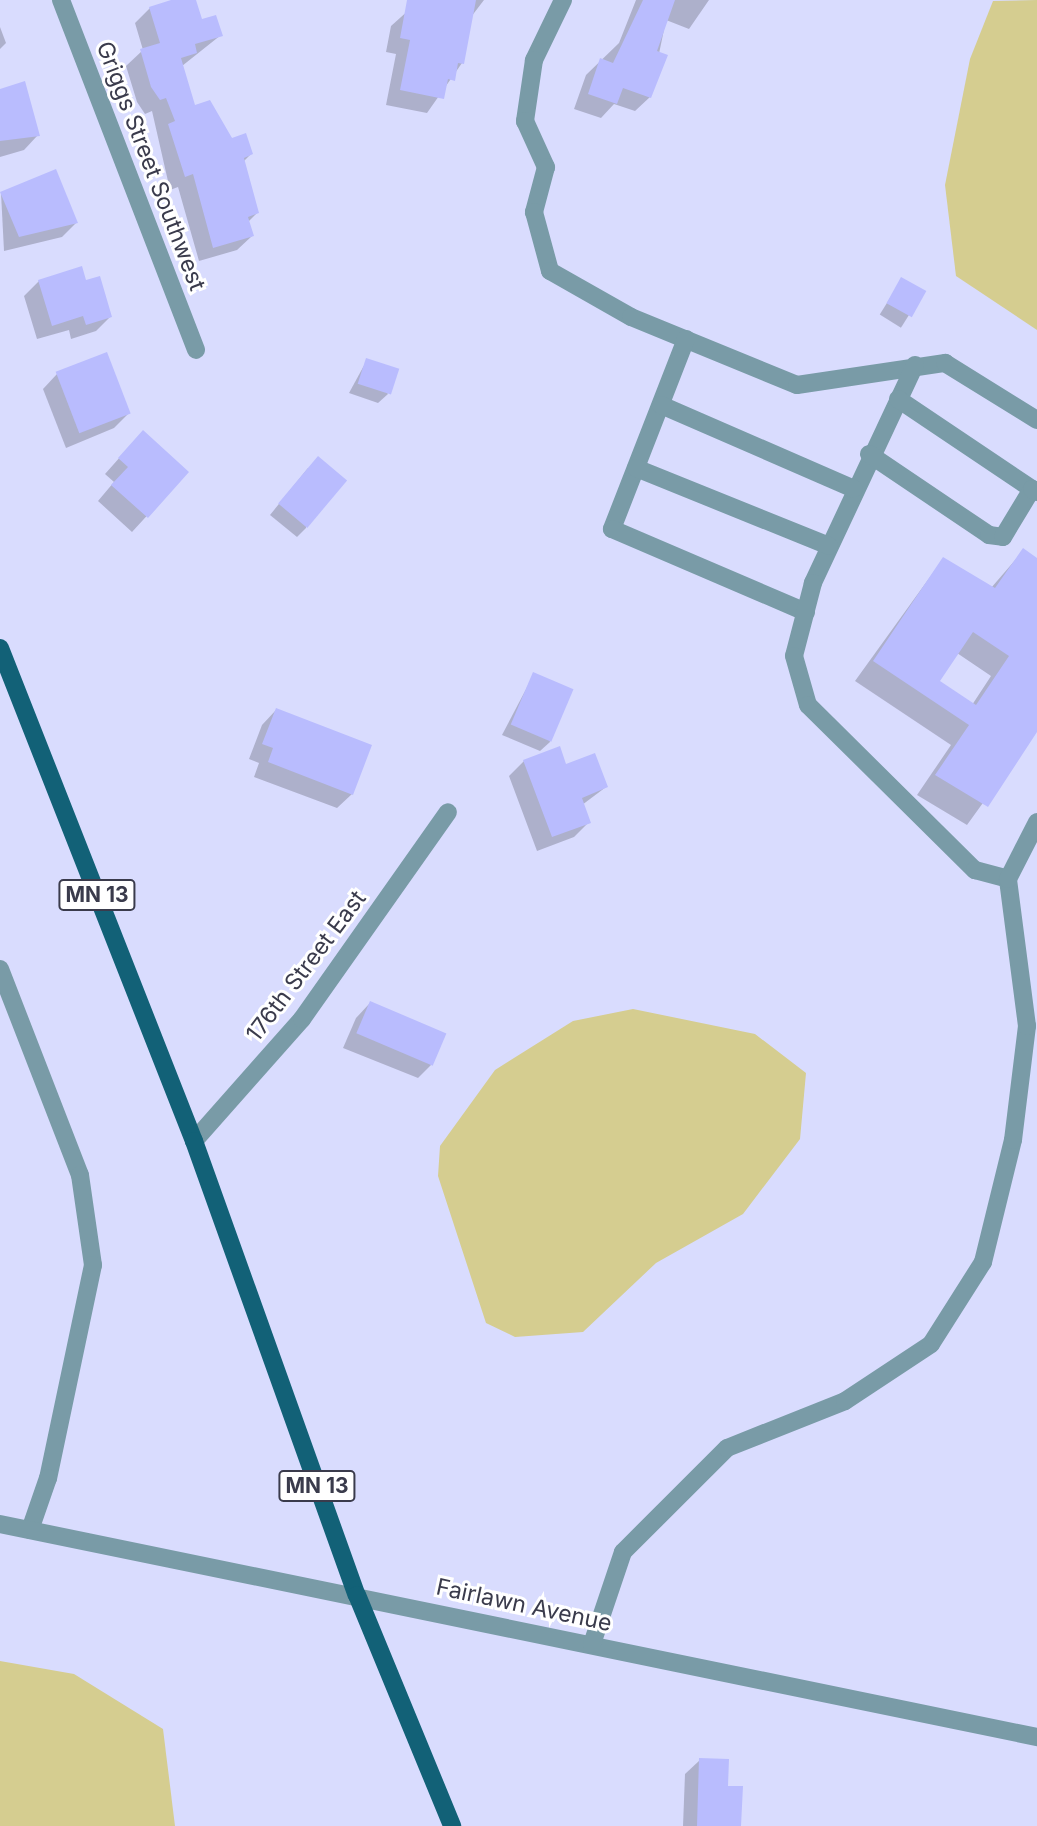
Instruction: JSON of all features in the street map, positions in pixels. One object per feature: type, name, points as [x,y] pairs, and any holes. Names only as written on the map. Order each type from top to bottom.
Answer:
[{"type":"main road","name":"MN 13","points":[[0,648],[194,1141],[356,1595],[452,1826]]},
{"type":"street","name":"Griggs Street Southwest","points":[[61,0],[195,350]]},
{"type":"street","points":[[563,0],[534,60],[525,121],[546,167],[534,212],[550,271],[687,340],[797,385],[915,365],[946,363],[1037,419]]},
{"type":"street","points":[[687,340],[612,528],[806,612]]},
{"type":"street","points":[[915,365],[869,454],[829,546],[794,656],[808,705],[975,870],[1008,879]]},
{"type":"street","points":[[869,454],[989,535],[1003,537],[1034,490],[898,399]]},
{"type":"street","points":[[661,405],[854,489]]},
{"type":"street","points":[[636,468],[829,546]]},
{"type":"street","name":"176th Street East","points":[[194,1141],[302,1019],[448,812]]},
{"type":"street","points":[[592,1644],[623,1552],[727,1448],[845,1401],[931,1343],[984,1262],[1013,1140],[1027,1026],[1008,879],[1036,826]]},
{"type":"street","points":[[0,969],[80,1175],[93,1265],[48,1478],[30,1530]]},
{"type":"street","name":"Fairlawn Avenue","points":[[0,1524],[1037,1737]]},
{"type":"shaded area","points":[[1037,0],[1037,330],[956,276],[945,185],[970,59],[993,1]]},
{"type":"shaded area","points":[[633,1009],[755,1034],[806,1073],[800,1139],[743,1214],[656,1263],[583,1332],[515,1337],[486,1323],[438,1176],[440,1146],[495,1070],[573,1021]]},
{"type":"shaded area","points":[[0,1661],[74,1674],[163,1729],[175,1826],[0,1826]]},
{"type":"building","points":[[171,0],[196,0],[202,19],[216,15],[223,36],[195,44],[197,53],[181,58],[195,105],[210,100],[232,138],[246,133],[253,154],[244,158],[259,213],[248,217],[254,236],[213,248],[193,174],[185,177],[168,124],[175,121],[166,98],[160,100],[151,87],[140,49],[160,43],[149,7]]},
{"type":"building","points":[[407,0],[476,0],[464,64],[458,63],[455,81],[448,79],[444,99],[400,90],[410,40],[400,38]]},
{"type":"building","points":[[643,0],[675,0],[657,51],[668,55],[651,98],[623,88],[617,104],[588,94],[600,58],[613,63]]},
{"type":"building","points":[[25,81],[40,136],[0,141],[0,89]]},
{"type":"building","points":[[56,169],[78,223],[19,237],[0,192]]},
{"type":"building","points":[[82,266],[86,280],[100,276],[112,317],[86,325],[83,316],[52,326],[38,280]]},
{"type":"building","points":[[901,277],[926,291],[912,317],[886,303]]},
{"type":"building","points":[[107,352],[131,414],[79,433],[56,372]]},
{"type":"building","points":[[366,358],[399,369],[391,394],[358,384]]},
{"type":"building","points":[[143,430],[189,472],[148,518],[111,485],[128,467],[118,458]]},
{"type":"building","points":[[318,456],[347,480],[307,528],[278,503]]},
{"type":"building","points":[[1023,548],[1037,558],[1037,732],[988,807],[935,775],[969,725],[873,661],[943,557],[995,588]],"holes":[[[973,632],[1009,656],[976,705],[940,681]]]},
{"type":"building","points":[[533,672],[574,689],[551,742],[511,724]]},
{"type":"building","points":[[276,708],[372,745],[353,795],[268,762],[273,748],[262,744]]},
{"type":"building","points":[[560,746],[566,764],[595,753],[608,787],[582,798],[591,823],[552,837],[523,760]]},
{"type":"building","points":[[370,1001],[446,1033],[433,1066],[356,1033]]},
{"type":"building","points":[[699,1758],[729,1759],[728,1786],[743,1786],[741,1826],[697,1826]]}]
